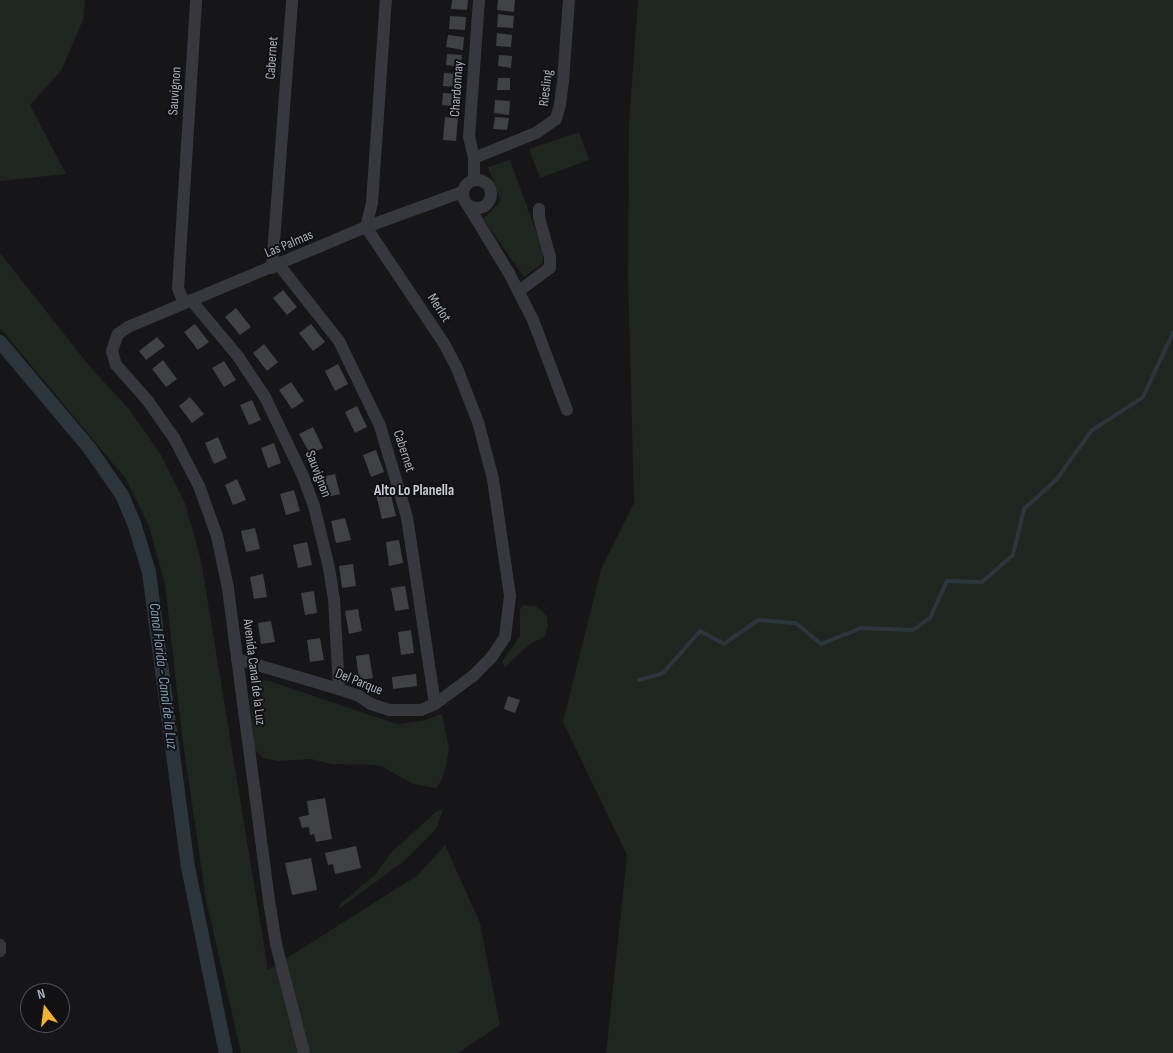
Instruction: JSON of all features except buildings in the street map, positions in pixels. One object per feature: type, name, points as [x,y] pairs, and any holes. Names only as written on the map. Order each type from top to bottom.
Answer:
[{"type":"street","name":"Sauvignon","points":[[196,0],[178,288],[187,301],[237,355],[260,390],[280,426],[303,476],[314,506],[329,568],[334,599],[339,688]]},
{"type":"street","name":"Cabernet","points":[[292,0],[275,266],[339,341],[380,426],[399,486],[408,524],[435,704]]},
{"type":"street","points":[[366,227],[372,203],[386,0]]},
{"type":"street","name":"Chardonnay","points":[[474,180],[474,158],[469,137],[479,0]]},
{"type":"street","name":"Riesling","points":[[474,158],[536,132],[556,119],[562,89],[569,0]]},
{"type":"street","name":"Las Palmas","points":[[474,180],[486,184],[491,196],[483,206],[475,208],[464,198],[466,184],[474,180]]},
{"type":"street","name":"Las Palmas","points":[[128,327],[366,227],[464,198]]},
{"type":"street","points":[[464,198],[519,291],[546,350],[567,410]]},
{"type":"street","points":[[519,291],[550,268],[550,257],[539,218],[539,210]]},
{"type":"street","name":"Merlot","points":[[366,227],[443,342],[457,368],[478,422],[493,479],[510,596],[505,637]]},
{"type":"street","name":"Avenida Canal de la Luz","points":[[128,327],[118,334],[114,342],[113,358],[116,365],[134,383],[162,419],[199,486],[212,519],[223,562],[270,908],[276,944],[304,1053]]},
{"type":"street","name":"Del Parque","points":[[237,659],[339,688],[371,704],[390,710],[421,710],[435,704],[473,676],[490,658],[505,637]]},
{"type":"street","points":[[0,945],[0,952]]},
{"type":"shaded area","points":[[0,0],[85,0],[83,20],[61,71],[30,105],[66,174],[0,181]]},
{"type":"shaded area","points":[[638,0],[1173,0],[1173,1053],[606,1053],[627,855],[563,722],[601,569],[634,503],[628,275],[629,123]]},
{"type":"shaded area","points":[[579,132],[589,160],[540,178],[529,149]]},
{"type":"shaded area","points":[[510,160],[543,250],[543,263],[524,277],[483,219],[501,201],[488,167]]},
{"type":"shaded area","points":[[0,253],[91,368],[129,409],[161,455],[185,503],[201,560],[268,970],[418,875],[445,845],[480,923],[500,1025],[458,1053],[241,1053],[206,900],[182,735],[165,585],[149,526],[126,479],[0,328]]},
{"type":"shaded area","points":[[523,605],[536,606],[547,616],[548,625],[545,636],[529,645],[505,667],[502,662],[520,636],[520,609]]},
{"type":"shaded area","points":[[266,680],[397,724],[422,721],[442,714],[449,749],[445,771],[440,783],[436,788],[413,784],[381,766],[374,765],[332,764],[311,759],[278,761],[263,758],[254,746],[250,687],[253,683]]},
{"type":"shaded area","points":[[443,809],[436,829],[404,861],[339,909],[339,905],[376,874],[391,853],[436,812]]},
{"type":"waterway","points":[[639,680],[663,673],[700,631],[724,644],[758,620],[796,623],[821,644],[861,628],[913,630],[930,618],[947,581],[982,582],[1013,555],[1024,509],[1057,479],[1091,431],[1143,397],[1173,333]]},
{"type":"waterway","name":"Canal Florida - Canal de la Luz","points":[[0,342],[90,449],[122,495],[134,523],[149,572],[188,867],[226,1053]]},
{"type":"district","name":"Alto Lo Planella","points":[[414,491]]}]
